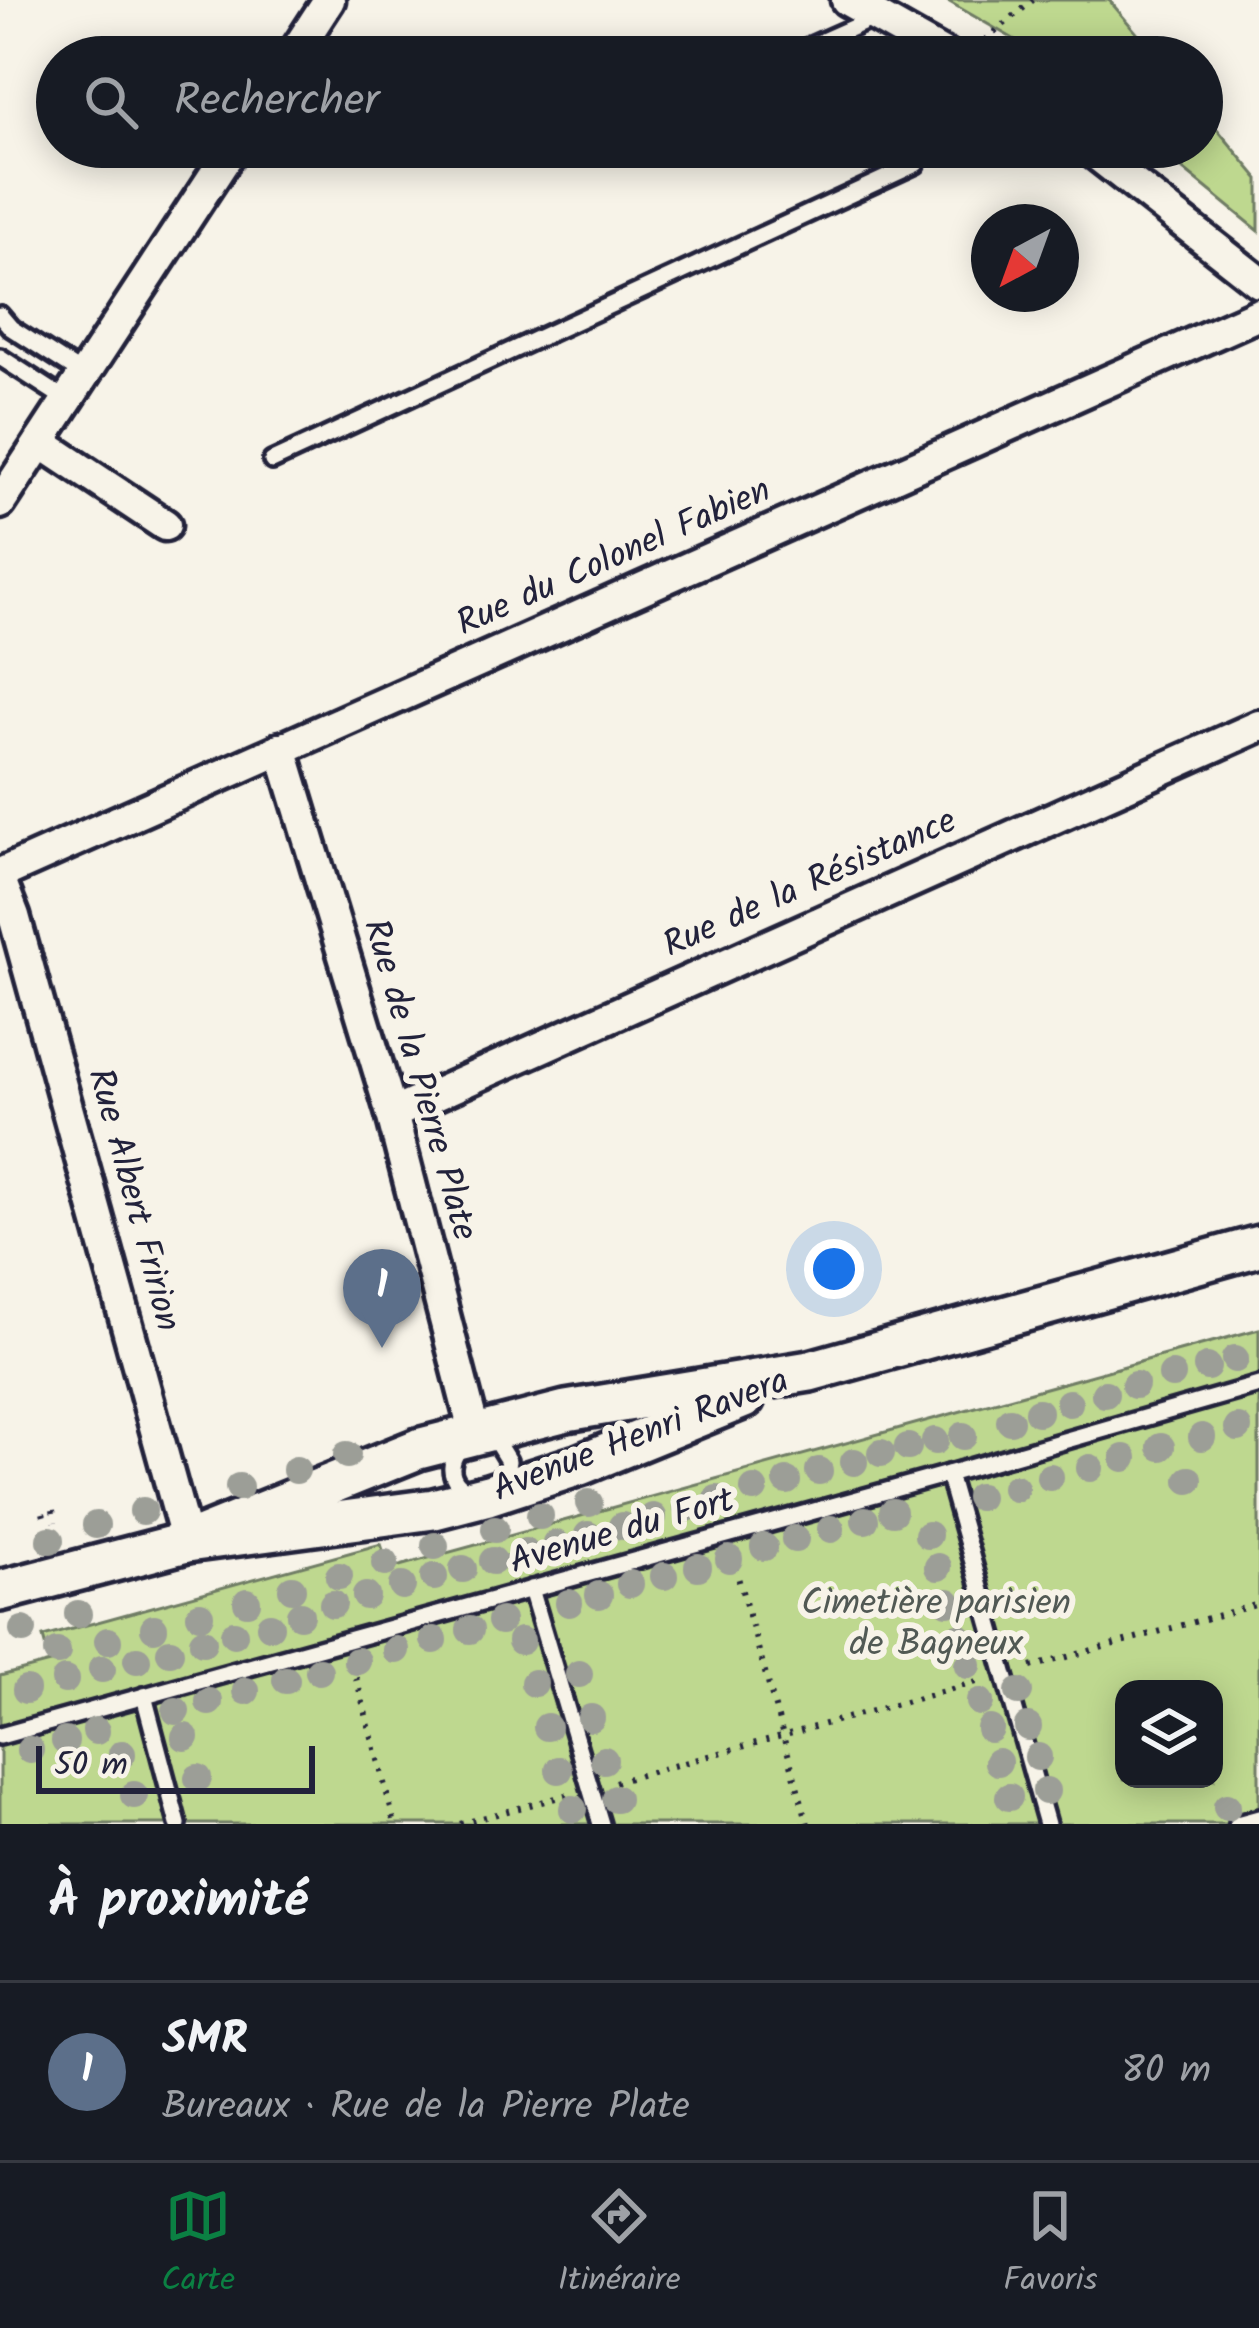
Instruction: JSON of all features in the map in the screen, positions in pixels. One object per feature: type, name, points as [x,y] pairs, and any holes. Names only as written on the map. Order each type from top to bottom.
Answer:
[{"type":"street","points":[[306,36],[329,0]]},
{"type":"street","points":[[847,0],[912,36]]},
{"type":"street","points":[[0,503],[219,168]]},
{"type":"street","points":[[1115,168],[1259,282]]},
{"type":"street","name":"Rue du Colonel Fabien","points":[[0,877],[1259,314]]},
{"type":"street","points":[[40,442],[165,525]]},
{"type":"street","name":"Rue de la Résistance","points":[[392,1114],[1259,726]]},
{"type":"street","name":"Rue de la Pierre Plate","points":[[281,748],[392,1114],[475,1435]]},
{"type":"street","name":"Rue Albert Fririon","points":[[0,877],[187,1542]]},
{"type":"street","name":"Avenue Henri Ravera","points":[[187,1542],[418,1449],[566,1411],[810,1371],[1259,1246]]},
{"type":"street","name":"Avenue Henri Ravera","points":[[0,1591],[187,1542],[434,1509],[488,1495],[580,1465],[810,1371]]},
{"type":"lane","points":[[833,36],[877,16]]},
{"type":"lane","points":[[272,461],[907,168]]},
{"type":"lane","points":[[0,315],[76,388]]},
{"type":"lane","points":[[0,357],[76,388]]},
{"type":"lane","name":"Avenue du Fort","points":[[0,1736],[1259,1384]]},
{"type":"lane","points":[[475,1435],[497,1443],[508,1461],[504,1481],[488,1495],[465,1491],[452,1472],[457,1449],[475,1435]]},
{"type":"lane","points":[[947,1474],[1048,1824]]},
{"type":"lane","points":[[531,1588],[602,1824]]},
{"type":"lane","points":[[144,1696],[178,1824]]},
{"type":"lane","points":[[1237,1824],[1259,1818]]},
{"type":"path","points":[[991,36],[1033,0]]},
{"type":"path","points":[[43,1513],[50,1523],[53,1510]]},
{"type":"path","points":[[725,1534],[808,1824]]},
{"type":"path","points":[[460,1824],[1259,1604]]},
{"type":"path","points":[[346,1639],[395,1824]]},
{"type":"green space","points":[[946,0],[1109,0],[1139,36],[1009,36]]},
{"type":"green space","points":[[1223,136],[1259,179],[1259,231],[1182,168],[1223,168]]},
{"type":"green space","name":"Cimetière parisien de Bagneux","points":[[1259,1329],[1259,1824],[0,1824],[0,1676],[50,1663],[43,1637],[381,1544],[389,1569]]},
{"type":"place","name":"SMR","points":[[382,1348]]}]
